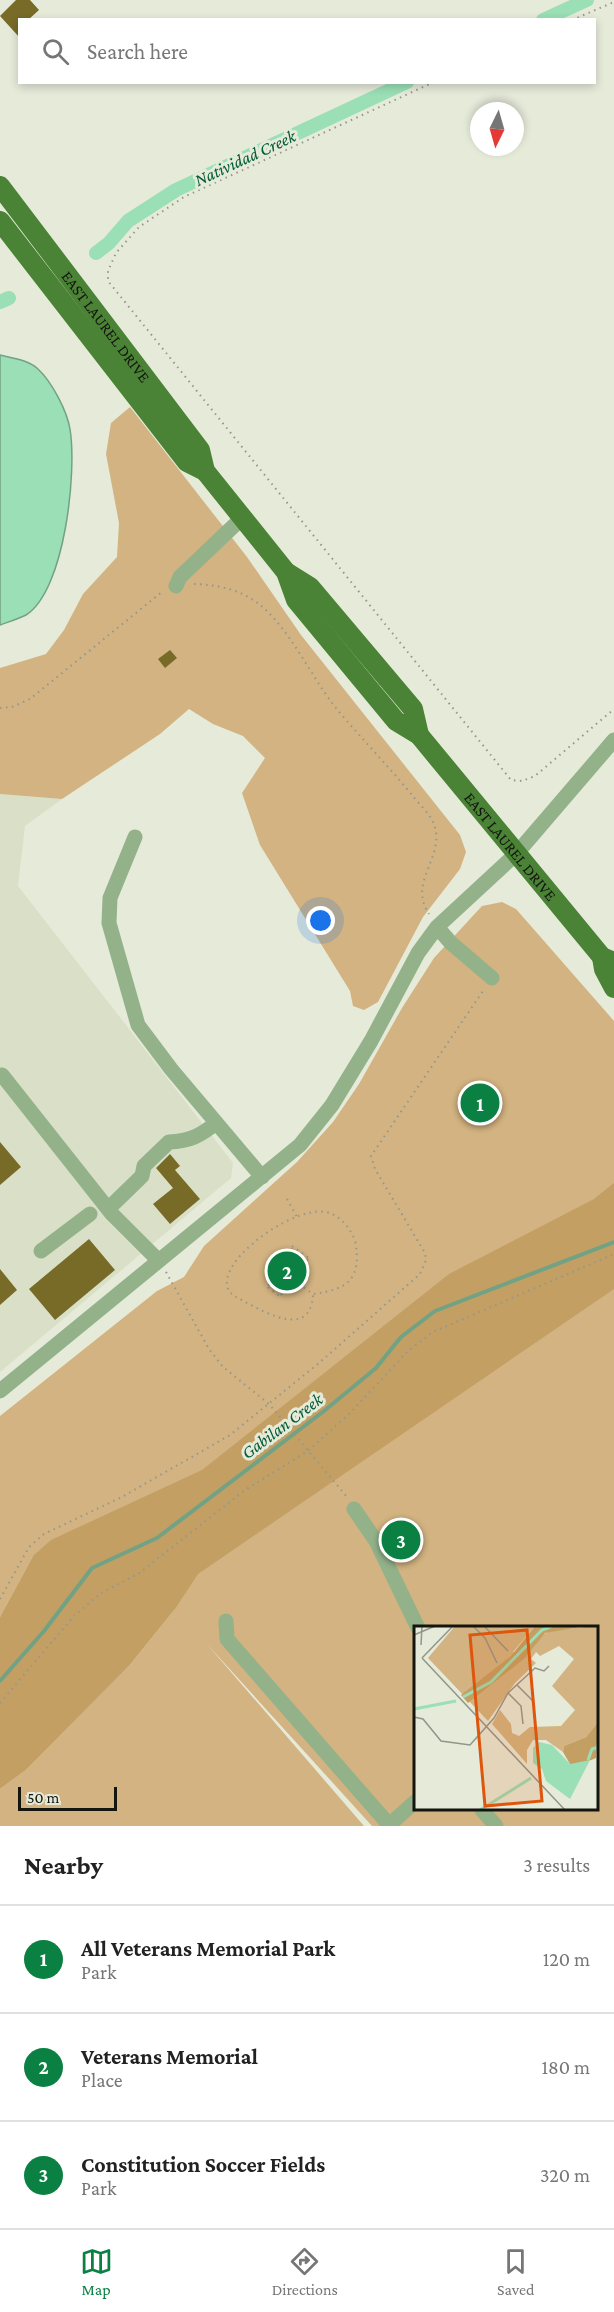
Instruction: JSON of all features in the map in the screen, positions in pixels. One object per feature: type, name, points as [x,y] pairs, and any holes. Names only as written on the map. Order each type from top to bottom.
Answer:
[{"type":"main road","name":"EAST LAUREL DRIVE","points":[[0,186],[200,450],[205,471],[286,572],[296,600],[396,721],[419,735],[608,959],[604,969],[614,988]]},
{"type":"main road","name":"EAST LAUREL DRIVE","points":[[0,220],[187,462],[205,471]]},
{"type":"street","points":[[176,586],[180,577],[242,518]]},
{"type":"street","points":[[0,1390],[300,1145],[332,1105],[371,1041],[418,953],[437,927],[517,853],[614,740]]},
{"type":"street","points":[[135,837],[110,898],[109,923],[138,1025],[262,1177]]},
{"type":"street","points":[[437,927],[451,943],[492,978]]},
{"type":"street","points":[[2,1075],[106,1207],[158,1260]]},
{"type":"street","points":[[41,1251],[90,1214],[96,1220],[106,1207],[142,1176],[144,1166],[169,1142],[186,1142],[201,1136],[216,1123]]},
{"type":"street","points":[[354,1509],[376,1541],[417,1626]]},
{"type":"street","points":[[226,1621],[227,1639],[389,1826],[414,1803]]},
{"type":"street","points":[[484,1811],[496,1826]]},
{"type":"path","points":[[577,18],[614,2]]},
{"type":"path","points":[[430,84],[184,197],[139,227],[116,253],[108,272],[108,281],[511,780],[522,781],[535,776],[614,709]]},
{"type":"path","points":[[0,708],[12,707],[30,699],[152,597],[176,586],[200,584],[227,587],[247,596],[268,612],[340,712],[373,747],[433,821],[438,837],[436,852],[422,877],[420,891],[424,908],[437,927]]},
{"type":"path","points":[[0,1599],[29,1547],[45,1534],[122,1497],[194,1458],[230,1435],[420,1274],[426,1260],[425,1253],[375,1170],[371,1156],[492,978]]},
{"type":"path","points":[[287,1199],[297,1217]]},
{"type":"path","points":[[283,1287],[299,1284],[313,1294],[335,1291],[350,1281],[356,1268],[355,1240],[345,1224],[331,1214],[316,1211],[280,1224],[253,1244],[231,1271],[227,1286],[234,1296],[288,1320],[306,1313],[313,1294]]},
{"type":"path","points":[[284,1278],[266,1286],[281,1297],[284,1278],[290,1272],[289,1268],[292,1265],[292,1246],[310,1259],[292,1265]]},
{"type":"path","points":[[0,1703],[74,1616],[101,1593],[138,1574],[245,1490],[308,1451],[352,1411],[408,1351],[433,1332],[614,1254]]},
{"type":"path","points":[[275,1282],[271,1272],[273,1263],[280,1256],[292,1255]]},
{"type":"path","points":[[158,1260],[209,1349],[223,1367],[269,1404],[354,1509]]},
{"type":"path","points":[[299,1284],[304,1272],[302,1262]]},
{"type":"shaded area","points":[[0,355],[30,363],[48,381],[58,397],[70,429],[72,473],[65,529],[50,581],[39,602],[26,615],[0,625]]},
{"type":"shaded area","points":[[130,407],[247,557],[301,635],[460,835],[466,852],[460,869],[423,917],[378,1002],[364,1010],[353,1006],[350,991],[260,845],[242,793],[265,758],[243,736],[213,724],[189,709],[160,734],[62,799],[0,794],[0,668],[46,654],[64,630],[83,594],[117,557],[119,523],[106,454],[111,423]]},
{"type":"shaded area","points":[[0,794],[62,799],[25,826],[18,886],[233,1163],[231,1178],[0,1372]]},
{"type":"shaded area","points":[[502,902],[516,909],[614,1021],[614,1826],[372,1826],[206,1643],[364,1826],[0,1826],[0,1789],[26,1770],[129,1666],[175,1609],[33,1556],[0,1617],[0,1416],[157,1291],[184,1277],[204,1246],[297,1162],[333,1122],[359,1084],[402,1008],[434,958],[482,906]]},
{"type":"shaded area","points":[[614,1183],[614,1289],[198,1574],[175,1609],[129,1666],[26,1770],[0,1789],[0,1617],[33,1556],[51,1540],[202,1470],[449,1274],[594,1199]]},
{"type":"building","points":[[16,0],[30,0],[39,10],[30,18],[18,18],[18,36],[0,16]]},
{"type":"building","points":[[170,650],[177,658],[165,668],[158,659]]},
{"type":"building","points":[[0,1142],[21,1167],[0,1185]]},
{"type":"building","points":[[170,1154],[180,1166],[175,1170],[200,1199],[170,1224],[153,1204],[173,1188],[156,1168]]},
{"type":"building","points":[[89,1239],[115,1270],[55,1320],[29,1289]]},
{"type":"building","points":[[0,1269],[17,1290],[0,1305]]},
{"type":"waterway","name":"Natividad Creek","points":[[547,18],[587,0]]},
{"type":"waterway","name":"Natividad Creek","points":[[96,253],[109,243],[128,221],[176,190],[403,84]]},
{"type":"waterway","name":"Natividad Creek","points":[[0,302],[9,298]]},
{"type":"waterway","name":"Gabilan Creek","points":[[0,1681],[44,1631],[92,1568],[157,1538],[324,1411],[376,1368],[401,1337],[435,1311],[614,1242]]},
{"type":"place","name":"All Veterans Memorial Park","points":[[480,1103]]},
{"type":"place","name":"Veterans Memorial","points":[[287,1271]]},
{"type":"place","name":"Constitution Soccer Fields","points":[[401,1540]]}]
